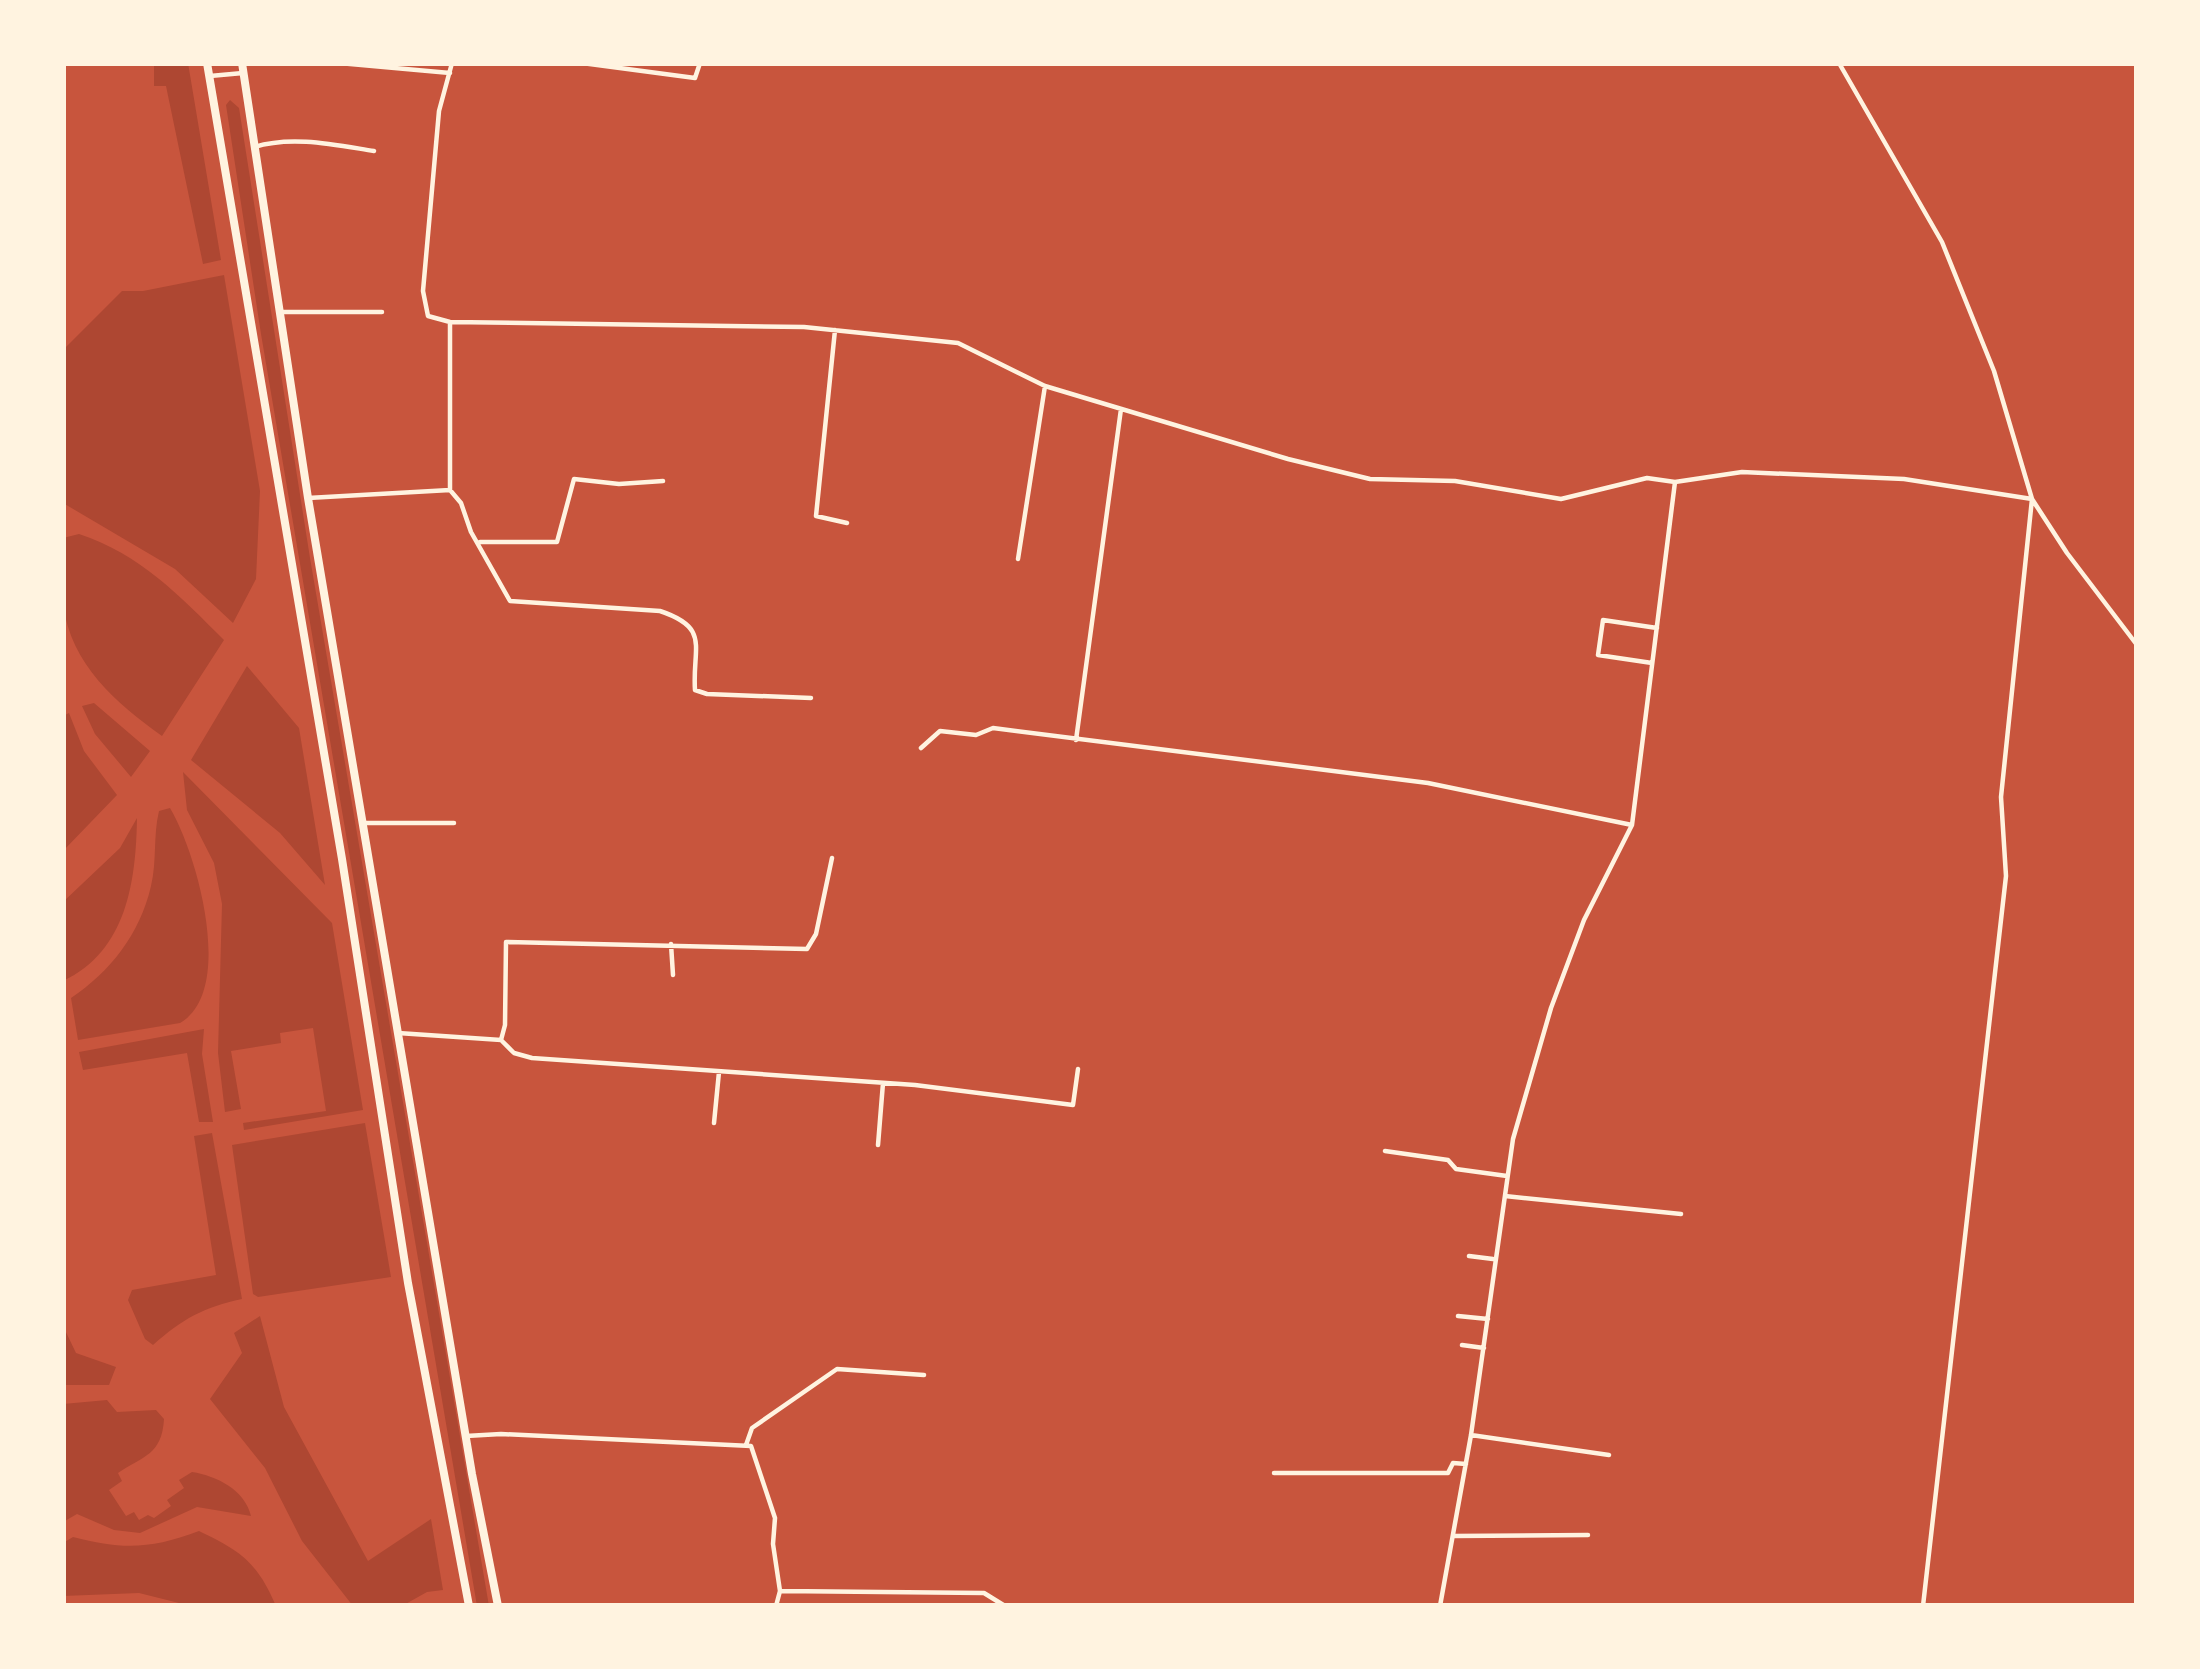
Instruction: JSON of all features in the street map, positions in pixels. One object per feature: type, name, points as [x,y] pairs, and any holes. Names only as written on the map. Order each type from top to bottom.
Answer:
[{"type":"main road","points":[[207,63],[342,859],[408,1282],[469,1606]]},
{"type":"main road","points":[[242,68],[308,498],[498,1606]]},
{"type":"street","points":[[339,63],[450,73]]},
{"type":"street","points":[[452,63],[439,110],[423,291],[428,316],[450,322],[835,329],[958,343],[1045,386],[1370,479],[1455,481],[1561,499],[1647,478],[1675,482],[1742,472],[1904,479],[2032,499]]},
{"type":"street","points":[[582,63],[695,78],[700,63]]},
{"type":"street","points":[[1839,63],[1942,242],[1994,371],[2032,499],[2137,645]]},
{"type":"street","points":[[210,76],[242,68]]},
{"type":"street","points":[[254,147],[270,142],[320,143],[374,152]]},
{"type":"street","points":[[280,312],[382,312]]},
{"type":"street","points":[[450,322],[450,490],[510,602],[660,611],[684,619],[694,630],[698,648],[695,690],[811,698]]},
{"type":"street","points":[[835,329],[816,516],[847,523]]},
{"type":"street","points":[[1018,559],[1045,386]]},
{"type":"street","points":[[1076,740],[1121,409]]},
{"type":"street","points":[[480,542],[557,542],[574,478],[619,484],[663,481]]},
{"type":"street","points":[[1440,1606],[1471,1435],[1513,1139],[1551,1008],[1584,920],[1632,825],[1675,482]]},
{"type":"street","points":[[308,498],[450,490]]},
{"type":"street","points":[[1923,1606],[2006,877],[2001,797],[2032,499]]},
{"type":"street","points":[[1652,663],[1598,656],[1603,620],[1657,628]]},
{"type":"street","points":[[921,748],[940,731],[976,735],[993,728],[1428,783],[1632,825]]},
{"type":"street","points":[[363,823],[454,823]]},
{"type":"street","points":[[501,1040],[506,942],[807,949],[816,934],[832,858]]},
{"type":"street","points":[[671,944],[673,975]]},
{"type":"street","points":[[398,1033],[501,1040],[514,1053],[532,1058],[883,1083],[1073,1105],[1078,1069]]},
{"type":"street","points":[[714,1123],[719,1072]]},
{"type":"street","points":[[878,1145],[883,1083]]},
{"type":"street","points":[[1385,1151],[1448,1160],[1456,1168],[1508,1176]]},
{"type":"street","points":[[1505,1196],[1681,1214]]},
{"type":"street","points":[[1469,1256],[1496,1259]]},
{"type":"street","points":[[1458,1316],[1488,1319]]},
{"type":"street","points":[[1462,1345],[1484,1348]]},
{"type":"street","points":[[746,1445],[752,1428],[837,1369],[923,1376]]},
{"type":"street","points":[[1471,1435],[1609,1455]]},
{"type":"street","points":[[466,1436],[751,1446],[776,1518],[773,1544],[780,1591],[776,1606]]},
{"type":"street","points":[[1274,1473],[1448,1473],[1453,1463],[1466,1464]]},
{"type":"street","points":[[1453,1537],[1588,1535]]},
{"type":"street","points":[[780,1591],[962,1591],[984,1593],[1004,1606]]},
{"type":"shaded area","points":[[154,63],[188,63],[221,260],[203,264],[166,86],[154,86]]},
{"type":"shaded area","points":[[230,100],[239,108],[310,558],[489,1606],[477,1606],[261,334],[226,105]]},
{"type":"shaded area","points":[[224,275],[260,491],[256,579],[233,623],[175,569],[63,503],[63,350],[122,291]]},
{"type":"shaded area","points":[[79,534],[140,565],[224,640],[162,736],[113,696],[75,646],[63,604],[63,538]]},
{"type":"shaded area","points":[[247,666],[299,728],[325,885],[280,833],[191,760]]},
{"type":"shaded area","points":[[94,703],[150,751],[131,777],[95,734],[82,706]]},
{"type":"shaded area","points":[[69,713],[84,751],[117,795],[63,851],[63,716]]},
{"type":"shaded area","points":[[183,772],[332,923],[363,1110],[244,1130],[243,1123],[326,1111],[313,1028],[280,1033],[281,1043],[231,1051],[241,1109],[225,1112],[218,1053],[222,904],[214,863],[187,810]]},
{"type":"shaded area","points":[[170,808],[191,856],[206,920],[206,982],[197,1006],[180,1023],[78,1040],[71,998],[111,964],[131,936],[153,877],[159,811]]},
{"type":"shaded area","points":[[137,818],[134,866],[124,912],[101,952],[63,981],[63,902],[120,848]]},
{"type":"shaded area","points":[[204,1029],[202,1054],[213,1122],[199,1122],[187,1053],[83,1070],[79,1052]]},
{"type":"shaded area","points":[[365,1123],[391,1277],[253,1294],[232,1145]]},
{"type":"shaded area","points":[[212,1133],[242,1299],[194,1315],[153,1345],[145,1339],[128,1300],[132,1290],[216,1275],[194,1136]]},
{"type":"shaded area","points":[[260,1316],[284,1407],[368,1561],[431,1519],[443,1590],[427,1592],[402,1606],[353,1606],[302,1541],[265,1468],[210,1399],[242,1353],[234,1333]]},
{"type":"shaded area","points":[[64,1328],[76,1353],[116,1367],[109,1385],[63,1385]]},
{"type":"shaded area","points":[[107,1400],[117,1412],[156,1410],[164,1419],[155,1447],[118,1473],[122,1481],[109,1490],[126,1516],[134,1512],[139,1520],[148,1515],[154,1518],[171,1506],[167,1500],[184,1488],[179,1480],[192,1472],[229,1486],[243,1499],[251,1516],[197,1507],[140,1533],[114,1530],[77,1514],[63,1522],[63,1404]]},
{"type":"shaded area","points":[[199,1531],[246,1560],[276,1606],[191,1606],[139,1593],[63,1596],[63,1543],[73,1537],[137,1546]]}]
